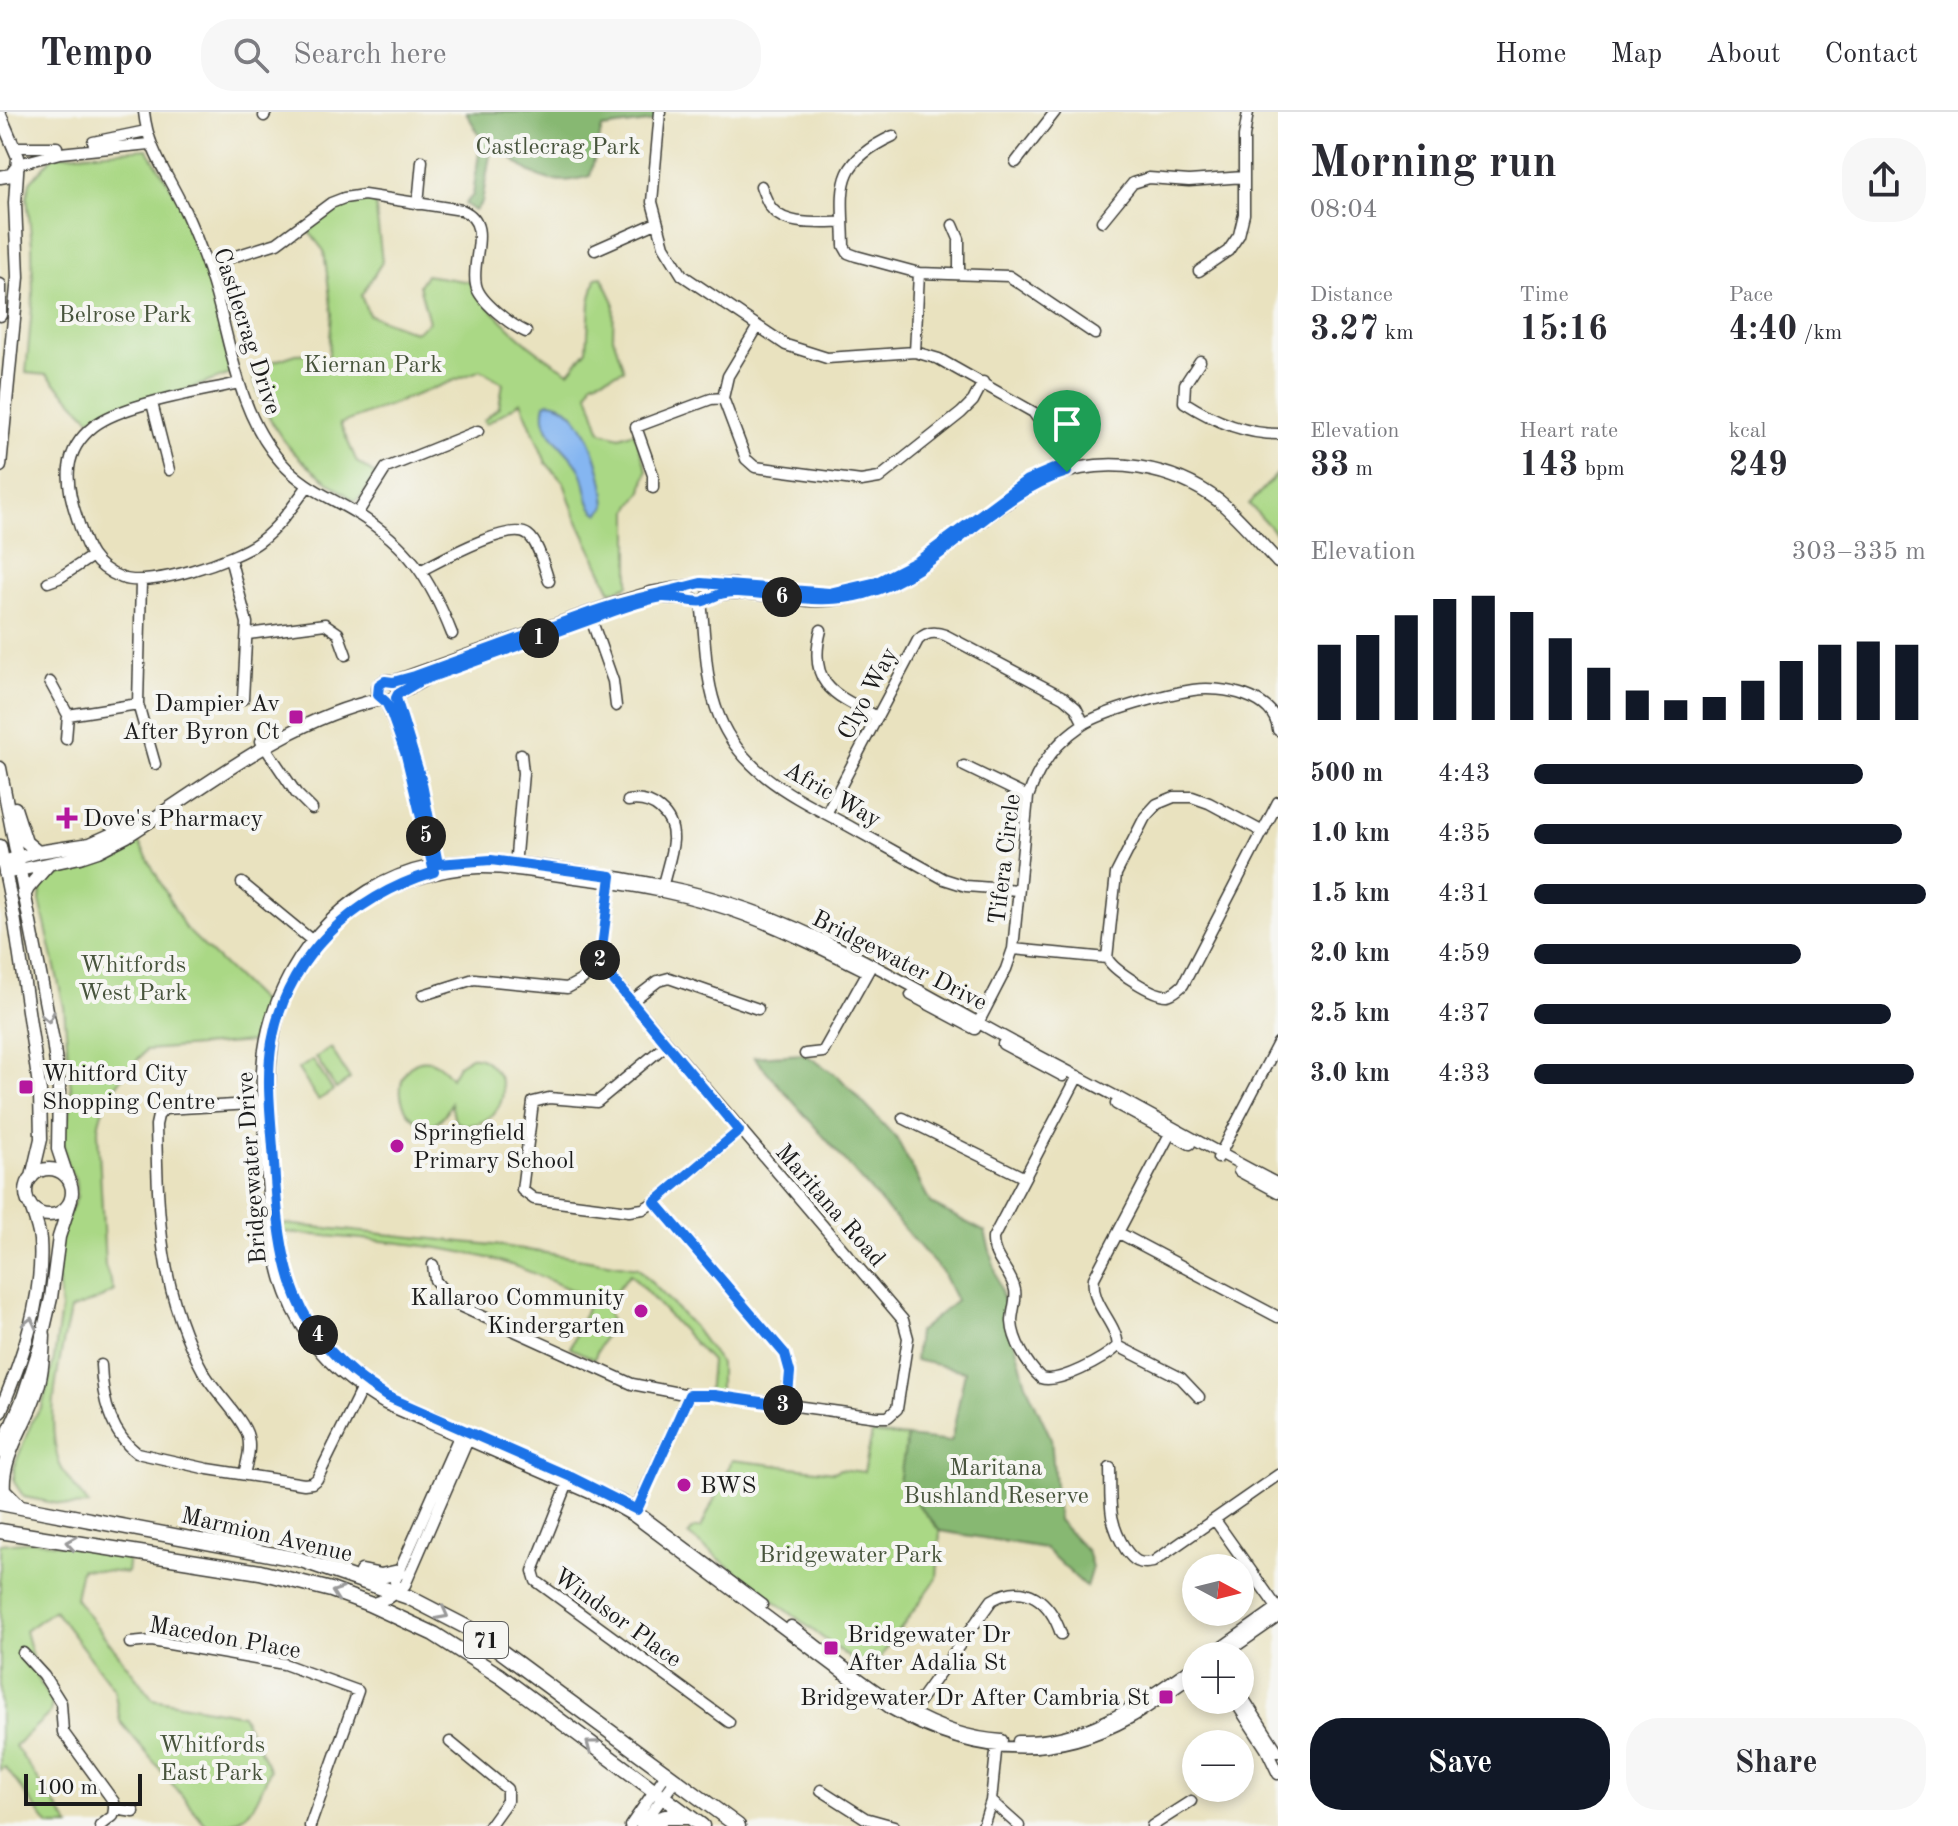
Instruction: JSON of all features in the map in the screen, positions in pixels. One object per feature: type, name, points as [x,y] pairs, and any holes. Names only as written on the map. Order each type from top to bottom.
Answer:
[{"type":"highway","points":[[18,1505],[3,1490],[5,1467],[42,1370],[43,1335]]},
{"type":"highway","name":"Marmion Avenue","points":[[0,1503],[301,1560],[396,1592],[472,1630],[738,1826]]},
{"type":"highway","name":"Marmion Avenue","points":[[0,1531],[260,1572],[301,1581],[369,1604],[410,1622],[500,1676],[696,1822]]},
{"type":"highway","points":[[0,1539],[27,1536]]},
{"type":"highway","points":[[301,1560],[311,1557],[375,1576],[399,1572]]},
{"type":"highway","points":[[396,1592],[400,1607],[410,1622]]},
{"type":"highway","points":[[642,1826],[665,1817],[696,1822]]},
{"type":"main road","points":[[0,115],[15,146],[18,166],[15,203],[18,277],[0,466]]},
{"type":"main road","points":[[0,139],[15,146]]},
{"type":"main road","points":[[0,177],[11,175],[18,166]]},
{"type":"main road","points":[[0,285],[0,315]]},
{"type":"main road","points":[[18,865],[38,852],[68,849],[117,833],[314,712],[388,694],[651,593],[829,593],[877,582],[918,561],[1027,480],[1091,459],[1128,459],[1181,471],[1225,498],[1278,551]]},
{"type":"main road","points":[[1066,468],[1133,466],[1191,483],[1221,503],[1278,562]]},
{"type":"main road","points":[[4,868],[49,864],[116,843],[263,744]]},
{"type":"main road","points":[[0,766],[12,791],[20,830],[32,849],[38,852]]},
{"type":"main road","points":[[0,766],[53,1041],[59,1086],[58,1149],[72,1189],[61,1229],[43,1335],[28,1385],[0,1452]]},
{"type":"main road","points":[[0,846],[14,916],[40,1092],[41,1139],[27,1190],[40,1239],[37,1286],[20,1362],[0,1412]]},
{"type":"main road","points":[[24,896],[49,864]]},
{"type":"main road","points":[[0,894],[14,916]]},
{"type":"main road","points":[[32,1177],[50,1169],[57,1170],[68,1179]]},
{"type":"main road","points":[[30,1204],[38,1212],[51,1215],[63,1210],[71,1200]]},
{"type":"street","name":"Castlecrag Drive","points":[[144,112],[149,144],[183,206],[207,265],[239,383],[248,410],[263,437],[280,461],[307,487],[357,514],[394,542],[422,570],[452,634]]},
{"type":"street","points":[[660,112],[652,202],[664,246],[682,275],[786,345],[827,358],[915,352],[939,359],[1033,412],[1054,439],[1066,468]]},
{"type":"street","points":[[1016,162],[1055,112]]},
{"type":"street","points":[[1199,271],[1228,251],[1239,235],[1244,214],[1244,137],[1248,112]]},
{"type":"street","points":[[15,146],[61,147],[146,131]]},
{"type":"street","points":[[893,136],[878,143],[847,171],[842,184],[844,246],[848,253],[919,273],[1009,276],[1095,334]]},
{"type":"street","points":[[18,166],[48,154],[149,144]]},
{"type":"street","points":[[418,204],[422,161]]},
{"type":"street","points":[[1102,221],[1133,183],[1149,178],[1189,181],[1244,177]]},
{"type":"street","points":[[761,186],[771,209],[779,216],[843,223]]},
{"type":"street","points":[[207,265],[277,243],[331,203],[344,198],[364,195],[462,210],[473,216],[479,228],[477,290],[509,323],[526,332]]},
{"type":"street","points":[[595,250],[656,223]]},
{"type":"street","points":[[953,225],[959,239],[959,273]]},
{"type":"street","points":[[915,352],[919,273]]},
{"type":"street","points":[[757,328],[728,376],[723,398],[746,459],[755,467],[861,481],[879,478],[961,413],[973,401],[983,382]]},
{"type":"street","points":[[1200,361],[1185,384],[1184,402],[1241,430],[1255,434],[1278,434]]},
{"type":"street","points":[[239,383],[152,403],[100,422],[75,445],[67,471],[70,496],[91,557],[112,573],[141,582],[230,558],[267,536],[307,487]]},
{"type":"street","points":[[653,488],[653,475],[636,427],[711,399],[723,398]]},
{"type":"street","points":[[152,403],[169,470]]},
{"type":"street","points":[[357,514],[377,479],[391,464],[478,431]]},
{"type":"street","points":[[422,570],[457,552],[518,531],[526,533],[533,541],[549,581]]},
{"type":"street","points":[[48,582],[91,557]]},
{"type":"street","points":[[230,558],[248,634],[243,699]]},
{"type":"street","points":[[141,582],[138,704],[155,764]]},
{"type":"street","name":"Afric Way","points":[[700,594],[710,686],[724,726],[738,749],[764,777],[775,786],[944,879],[966,886],[1018,890]]},
{"type":"street","points":[[591,616],[613,681],[616,706]]},
{"type":"street","points":[[248,634],[325,624],[338,633],[346,655]]},
{"type":"street","points":[[821,630],[817,658],[819,673],[826,686],[838,697],[876,716]]},
{"type":"street","name":"Clyo Way","points":[[826,814],[918,640],[932,632],[945,635],[1063,697],[1076,708],[1084,724]]},
{"type":"street","points":[[50,682],[68,715],[66,739]]},
{"type":"street","name":"Tifera Circle","points":[[977,1026],[1013,949],[1028,797],[1037,774],[1055,747],[1084,724],[1155,700],[1204,690],[1229,692],[1262,703],[1276,718],[1278,730]]},
{"type":"street","points":[[388,694],[421,779],[435,869]]},
{"type":"street","points":[[68,715],[138,704]]},
{"type":"street","points":[[263,744],[296,793],[312,809]]},
{"type":"street","points":[[515,867],[523,773],[521,754]]},
{"type":"street","points":[[964,766],[1028,797]]},
{"type":"street","points":[[1263,832],[1192,797],[1174,797],[1157,804],[1145,817],[1118,867],[1107,958],[1116,970],[1158,993],[1172,994],[1179,989],[1263,832],[1278,802]]},
{"type":"street","points":[[628,801],[655,804],[671,826],[673,844],[662,887]]},
{"type":"street","name":"Bridgewater Drive","points":[[1182,1683],[1131,1717],[1076,1742],[1035,1748],[997,1743],[908,1716],[869,1694],[635,1513],[362,1386],[311,1326],[292,1289],[280,1245],[262,1060],[271,1014],[290,972],[335,916],[371,890],[403,874],[435,869],[515,867],[662,887],[744,915],[869,969],[1219,1156],[1278,1184]]},
{"type":"street","points":[[423,995],[474,979],[567,988],[580,981],[600,964],[610,879]]},
{"type":"street","points":[[242,883],[314,942]]},
{"type":"street","name":"Tifera Circle","points":[[1013,949],[1107,958]]},
{"type":"street","name":"Maritana Road","points":[[600,964],[903,1320],[908,1338],[901,1395],[893,1413],[884,1418],[787,1406]]},
{"type":"street","points":[[805,1054],[823,1052],[869,969]]},
{"type":"street","points":[[632,1001],[661,978],[669,978],[758,1009]]},
{"type":"street","points":[[1219,1156],[1275,1057],[1278,1043]]},
{"type":"street","points":[[666,1045],[597,1102],[549,1098],[533,1102],[522,1182],[524,1193],[534,1199],[634,1211],[655,1202],[739,1131]]},
{"type":"street","points":[[1076,1079],[994,1232],[993,1245],[1014,1286],[1013,1329],[1029,1364],[1041,1378],[1058,1379],[1118,1346]]},
{"type":"street","points":[[244,1474],[248,1454],[247,1434],[204,1373],[184,1334],[169,1288],[163,1250],[156,1125],[164,1109],[267,1103]]},
{"type":"street","points":[[903,1118],[1023,1177]]},
{"type":"street","points":[[1172,1131],[1093,1285],[1095,1299],[1115,1334],[1118,1346],[1181,1378],[1199,1397]]},
{"type":"street","name":"Bridgewater Drive","points":[[1219,1156],[1278,1192]]},
{"type":"street","points":[[433,1265],[435,1280],[453,1303],[632,1384],[689,1395],[714,1395],[787,1406],[790,1372],[785,1354],[655,1202]]},
{"type":"street","points":[[1119,1233],[1278,1317]]},
{"type":"street","points":[[101,1365],[106,1407],[132,1449],[146,1456],[304,1484],[315,1481],[362,1386]]},
{"type":"street","points":[[635,1513],[689,1395]]},
{"type":"street","points":[[396,1592],[395,1581],[465,1435]]},
{"type":"street","points":[[369,1604],[381,1603],[405,1585],[465,1435]]},
{"type":"street","points":[[1110,1468],[1113,1527],[1132,1559],[1137,1562],[1153,1562],[1278,1475]]},
{"type":"street","name":"Windsor Place","points":[[569,1480],[533,1571],[536,1581],[729,1722]]},
{"type":"street","points":[[1215,1520],[1278,1608],[1232,1642]]},
{"type":"street","points":[[908,1716],[992,1600],[1007,1592],[1027,1593],[1045,1603],[1055,1616],[1061,1634]]},
{"type":"street","points":[[1236,1642],[1278,1617]]},
{"type":"street","name":"Macedon Place","points":[[130,1643],[152,1641],[284,1664],[358,1691],[310,1826]]},
{"type":"street","points":[[23,1653],[44,1676],[61,1703],[63,1732],[114,1802],[113,1816],[100,1826]]},
{"type":"street","name":"Bridgewater Drive","points":[[997,1743],[1043,1740],[1084,1731],[1120,1715],[1182,1673]]},
{"type":"street","points":[[1243,1714],[1278,1774]]},
{"type":"street","points":[[1254,1714],[1278,1752]]},
{"type":"street","points":[[450,1742],[507,1789],[507,1801],[489,1826]]},
{"type":"street","points":[[983,1826],[991,1801],[997,1743]]},
{"type":"street","points":[[642,1826],[670,1777]]},
{"type":"street","points":[[821,1790],[865,1818],[894,1826]]},
{"type":"street","points":[[630,1826],[658,1795]]},
{"type":"street","points":[[991,1801],[1019,1826]]},
{"type":"street","points":[[1152,1826],[1189,1802]]},
{"type":"street","points":[[114,1809],[134,1812]]},
{"type":"green space","name":"Castlecrag Park","points":[[466,112],[656,112],[655,121],[602,128],[590,176],[564,181],[542,178],[503,150],[491,150],[482,202],[475,211],[465,204],[473,195],[481,138]]},
{"type":"green space","name":"Belrose Park","points":[[147,149],[181,203],[210,264],[230,374],[146,405],[90,419],[47,375],[26,373],[33,296],[27,197],[30,182],[53,156]]},
{"type":"green space","name":"Kiernan Park","points":[[350,201],[375,201],[382,262],[361,296],[369,315],[415,332],[429,322],[419,285],[426,275],[471,282],[472,289],[517,335],[569,372],[587,350],[590,302],[596,278],[602,277],[614,302],[613,337],[624,370],[592,382],[588,393],[601,432],[620,437],[634,432],[647,470],[642,491],[629,510],[629,585],[611,592],[575,515],[564,483],[546,463],[521,402],[486,424],[483,421],[499,407],[503,383],[481,370],[340,424],[357,462],[376,475],[355,501],[302,460],[277,431],[267,414],[251,369],[296,354],[315,353],[321,365],[328,364],[332,313],[324,251],[306,228]]},
{"type":"green space","points":[[1278,473],[1278,536],[1249,504]]},
{"type":"green space","name":"Whitfords West Park","points":[[137,839],[185,928],[272,1012],[265,1041],[146,1050],[115,1087],[104,1108],[98,1131],[105,1266],[114,1291],[70,1310],[56,1384],[54,1441],[63,1471],[89,1505],[69,1506],[24,1497],[14,1482],[14,1467],[33,1419],[42,1407],[54,1359],[61,1309],[56,1258],[63,1228],[77,1196],[62,1139],[72,1103],[64,1007],[40,901],[41,888],[48,880],[110,856]]},
{"type":"green space","points":[[331,1048],[350,1079],[336,1089],[316,1057]]},
{"type":"green space","name":"Maritana Bushland Reserve","points":[[805,1054],[840,1078],[897,1139],[931,1204],[985,1232],[1026,1384],[1051,1438],[1058,1520],[1087,1551],[1092,1567],[1086,1587],[1044,1548],[940,1531],[899,1482],[907,1437],[951,1442],[965,1371],[915,1360],[918,1332],[956,1301],[942,1272],[754,1057]]},
{"type":"green space","points":[[471,1057],[485,1060],[500,1079],[503,1091],[495,1112],[477,1124],[466,1125],[455,1121],[451,1103],[442,1118],[427,1126],[411,1116],[403,1102],[401,1088],[404,1075],[412,1065],[424,1061],[437,1064],[451,1078],[458,1065]]},
{"type":"green space","points":[[313,1060],[333,1091],[318,1100],[298,1069]]},
{"type":"green space","points":[[284,1224],[503,1246],[638,1268],[693,1326],[720,1363],[720,1396],[708,1395],[711,1361],[630,1274],[605,1305],[611,1321],[594,1359],[570,1348],[591,1299],[540,1276],[463,1252],[385,1241],[281,1232]]},
{"type":"green space","name":"Bridgewater Park","points":[[872,1433],[907,1437],[900,1482],[940,1531],[937,1578],[869,1673],[688,1535],[694,1528],[701,1528],[732,1460],[834,1472],[840,1469],[864,1472]]},
{"type":"green space","name":"Whitfords East Park","points":[[36,1541],[129,1555],[127,1573],[81,1569],[75,1598],[153,1699],[242,1715],[270,1770],[254,1804],[242,1818],[207,1826],[120,1721],[114,1689],[54,1610],[25,1631],[38,1679],[52,1703],[50,1713],[15,1746],[70,1826],[49,1826],[5,1767],[0,1770],[0,1544]]},
{"type":"water","points":[[549,402],[562,406],[574,415],[591,444],[605,493],[606,506],[599,514],[589,502],[577,465],[546,425],[545,404]]},
{"type":"place","name":"Dampier Av After Byron Ct","points":[[296,717]]},
{"type":"place","name":"Dove's Pharmacy","points":[[67,818]]},
{"type":"place","name":"Whitford City Shopping Centre","points":[[26,1087]]},
{"type":"place","name":"Springfield Primary School","points":[[397,1146]]},
{"type":"place","name":"Kallaroo Community Kindergarten","points":[[641,1311]]},
{"type":"place","name":"BWS","points":[[684,1485]]},
{"type":"place","name":"Bridgewater Dr After Adalia St","points":[[831,1648]]},
{"type":"place","name":"Bridgewater Dr After Cambria St","points":[[1166,1697]]},
{"type":"route","points":[[1067,472],[1024,491],[902,580],[863,594],[811,600],[737,592],[715,594],[701,601],[661,597],[592,619],[589,613],[415,676],[385,681],[379,685],[378,695],[393,715],[412,774],[434,872],[374,897],[348,914],[317,945],[290,985],[281,1007],[272,1043],[269,1077],[276,1202],[285,1268],[299,1306],[311,1326],[342,1363],[365,1383],[386,1396],[571,1477],[637,1510],[689,1395],[714,1395],[787,1406],[790,1372],[785,1354],[655,1202],[739,1131],[600,964],[611,876],[491,860],[438,864],[428,806],[396,698],[398,694],[420,681],[592,619],[589,613],[651,593],[686,588],[697,583],[811,593],[864,587],[892,577],[918,561],[1027,480],[1065,464],[1067,472]]}]
